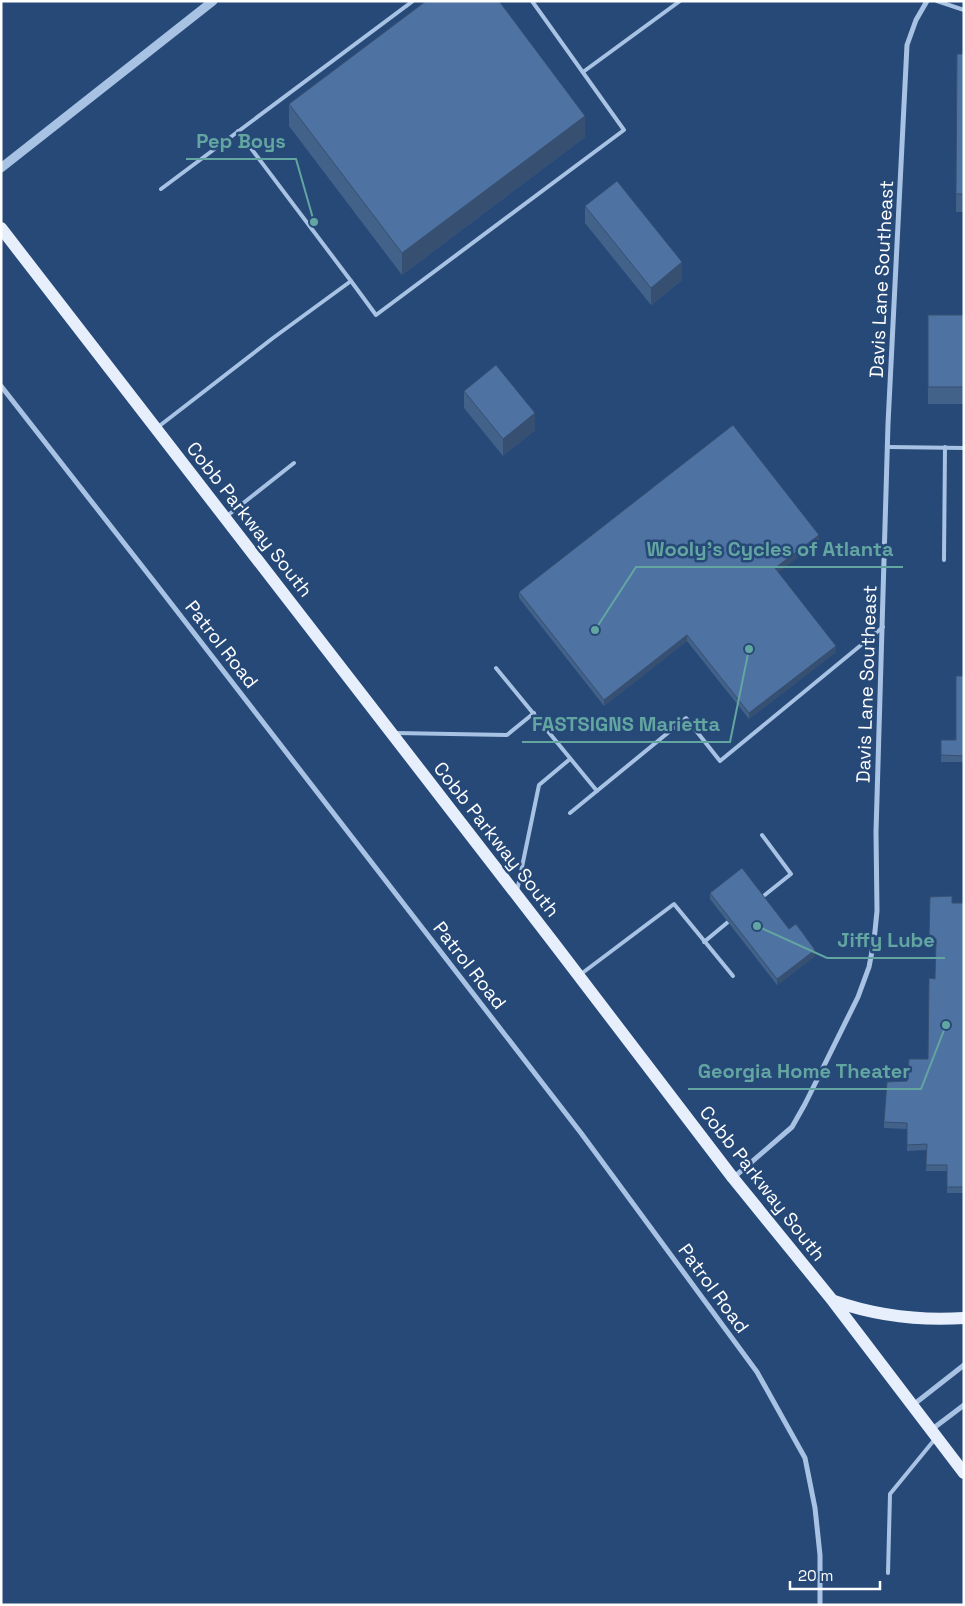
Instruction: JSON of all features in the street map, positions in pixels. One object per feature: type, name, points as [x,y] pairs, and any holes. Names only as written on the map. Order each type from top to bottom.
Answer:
[{"type":"main road","name":"Cobb Parkway South","points":[[1,228],[157,428],[733,1178],[833,1301],[964,1473]]},
{"type":"main road","points":[[833,1301],[883,1316],[934,1320],[964,1318]]},
{"type":"street","points":[[1,168],[213,1]]},
{"type":"street","name":"Davis Lane Southeast","points":[[733,1178],[792,1127],[806,1104],[836,1043],[858,997],[869,967],[877,911],[876,832],[888,447],[908,45],[916,20],[927,1]]},
{"type":"street","name":"Patrol Road","points":[[1,386],[162,591],[575,1126],[757,1372],[805,1458],[815,1508],[820,1555],[820,1605]]},
{"type":"street","points":[[912,1406],[964,1365]]},
{"type":"street","points":[[934,1434],[964,1405]]},
{"type":"lane","points":[[161,189],[413,1]]},
{"type":"lane","points":[[238,131],[376,315],[624,130],[532,1]]},
{"type":"lane","points":[[583,72],[680,1]]},
{"type":"lane","points":[[937,1],[964,10]]},
{"type":"lane","points":[[157,428],[273,338],[351,281]]},
{"type":"lane","points":[[888,447],[964,448]]},
{"type":"lane","points":[[944,560],[945,447]]},
{"type":"lane","points":[[225,518],[294,463]]},
{"type":"lane","points":[[570,813],[686,718],[720,760],[883,627]]},
{"type":"lane","points":[[496,668],[597,791]]},
{"type":"lane","points":[[391,733],[507,735],[534,713]]},
{"type":"lane","points":[[516,895],[539,785],[570,758]]},
{"type":"lane","points":[[761,898],[791,874],[762,835]]},
{"type":"lane","points":[[579,976],[674,904],[732,976]]},
{"type":"lane","points":[[704,942],[728,922]]},
{"type":"lane","points":[[888,1573],[890,1494],[934,1434]]},
{"type":"building","points":[[426,1],[499,1],[585,116],[402,253],[289,104]]},
{"type":"building","points":[[957,54],[964,54],[964,194],[956,194]]},
{"type":"building","points":[[617,181],[682,262],[651,288],[585,206]]},
{"type":"building","points":[[928,315],[964,315],[964,387],[928,387]]},
{"type":"building","points":[[496,365],[535,413],[503,439],[464,391]]},
{"type":"building","points":[[733,425],[819,535],[775,568],[836,646],[749,713],[687,635],[604,700],[519,592]]},
{"type":"building","points":[[956,676],[964,676],[964,756],[941,755],[941,740],[956,740]]},
{"type":"building","points":[[742,868],[789,929],[796,924],[815,950],[777,979],[710,893]]},
{"type":"building","points":[[952,896],[952,903],[964,903],[964,1187],[947,1187],[947,1165],[926,1165],[927,1144],[907,1145],[907,1123],[884,1122],[887,1082],[907,1081],[909,1059],[928,1059],[929,978],[935,979],[936,939],[929,938],[930,897]]},
{"type":"place","name":"Pep Boys","points":[[314,222]]},
{"type":"place","name":"Wooly's Cycles of Atlanta","points":[[595,630]]},
{"type":"place","name":"FASTSIGNS Marietta","points":[[749,649]]},
{"type":"place","name":"Jiffy Lube","points":[[757,926]]},
{"type":"place","name":"Georgia Home Theater","points":[[946,1025]]}]
